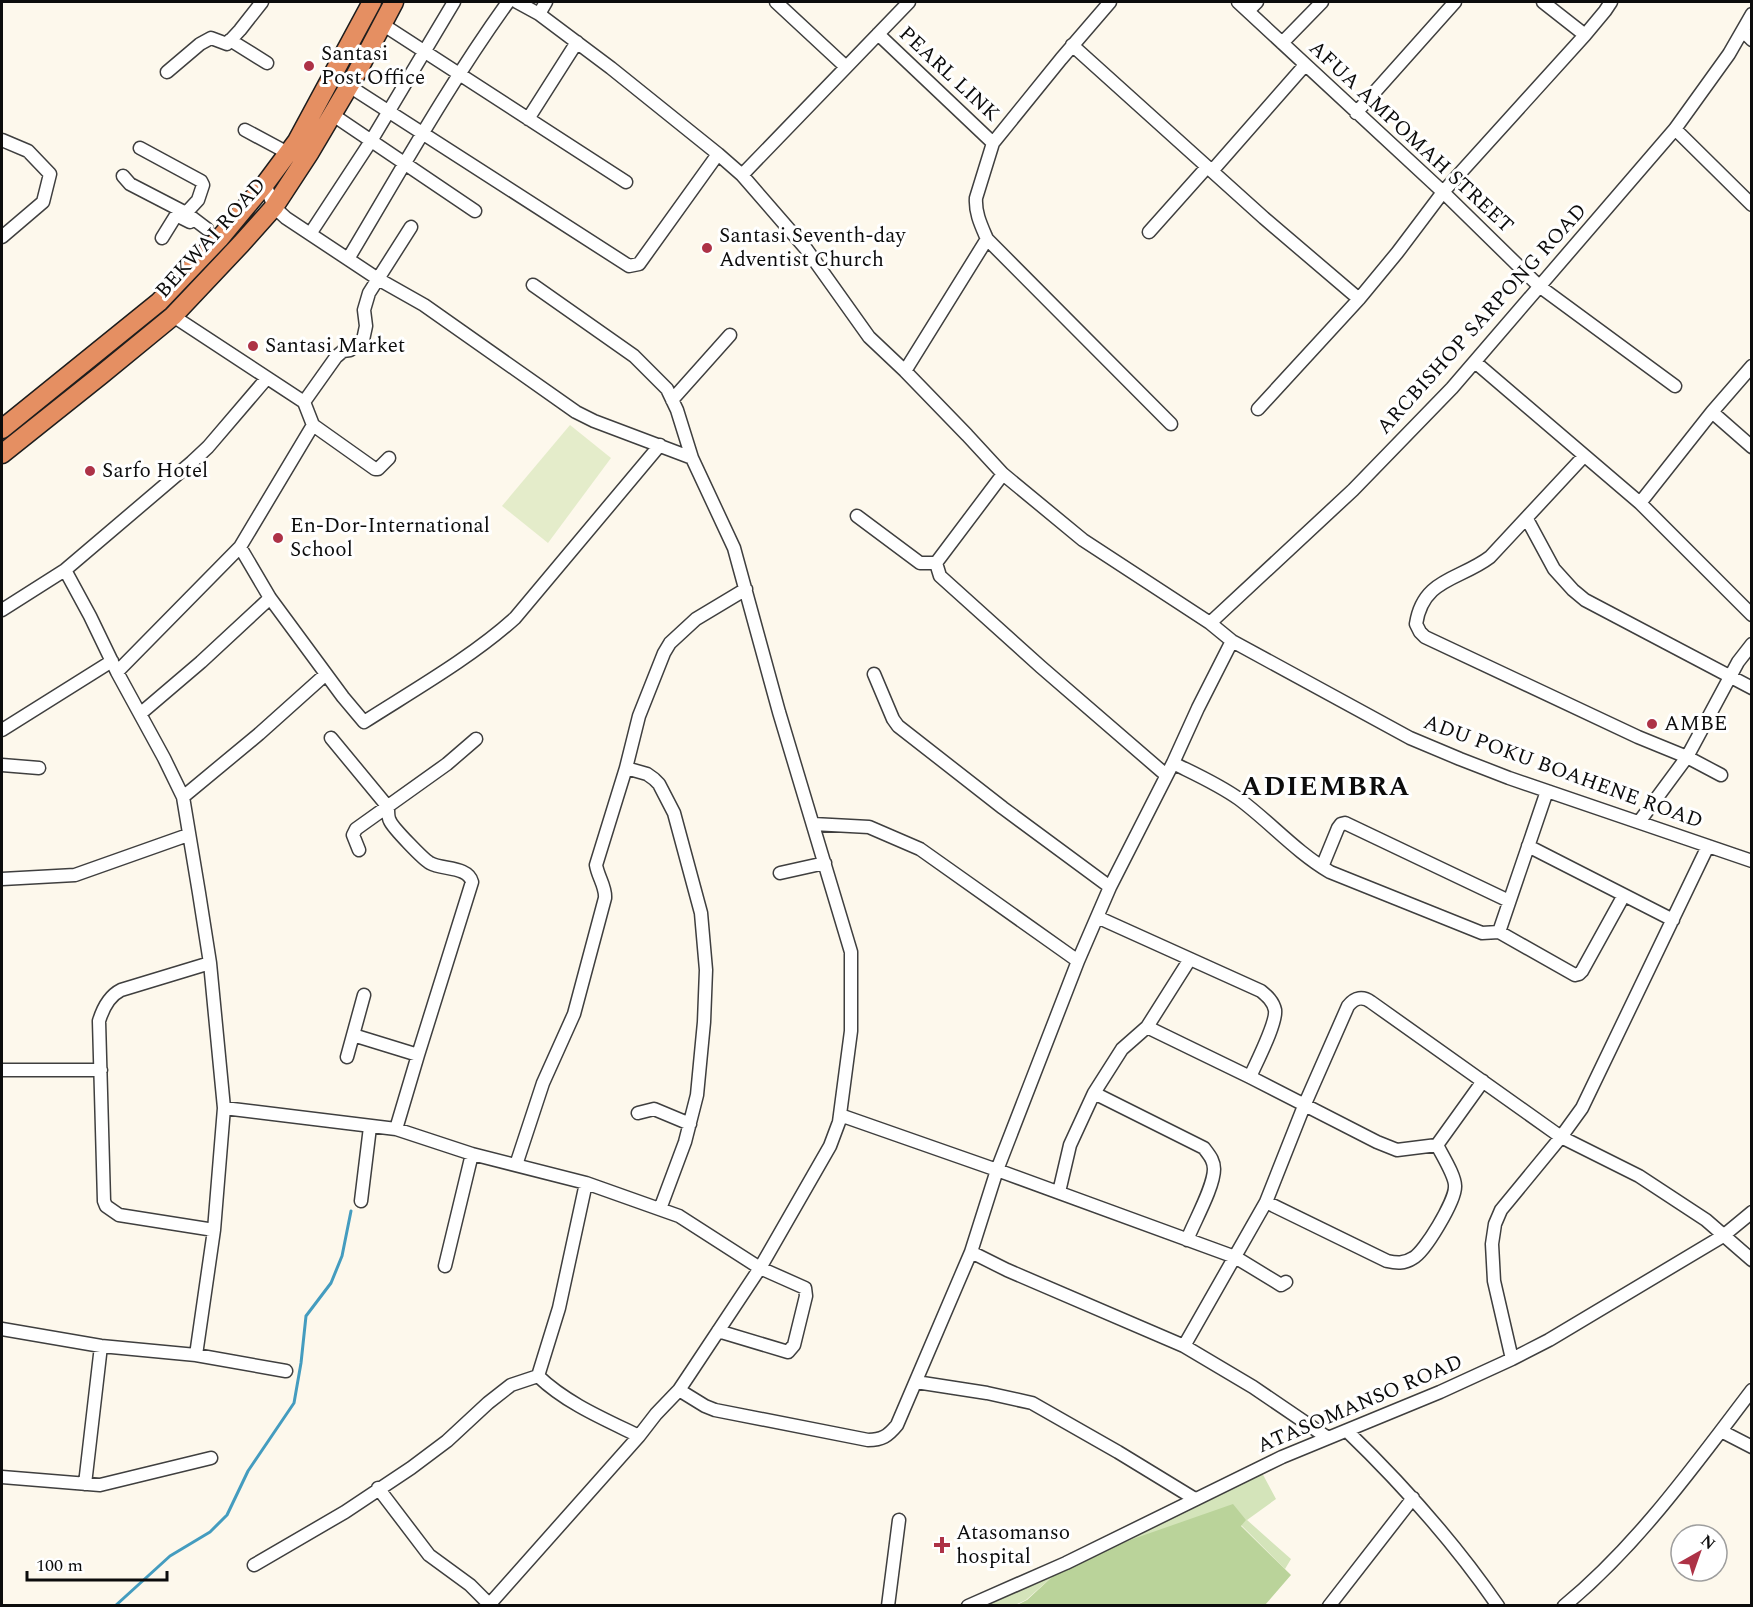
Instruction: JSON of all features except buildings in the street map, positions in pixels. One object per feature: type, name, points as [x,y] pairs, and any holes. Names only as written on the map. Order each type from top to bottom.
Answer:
[{"type":"highway","name":"BEKWAI ROAD","points":[[2,429],[159,302],[214,234],[265,184],[297,141],[372,2]]},
{"type":"highway","name":"BEKWAI ROAD","points":[[2,454],[173,316],[274,207],[333,115],[394,2]]},
{"type":"street","points":[[167,72],[200,44],[211,38],[227,44],[262,2]]},
{"type":"street","points":[[310,234],[371,141],[454,2]]},
{"type":"street","points":[[348,259],[477,44],[508,2]]},
{"type":"street","name":"ADU POKU BOAHENE ROAD","points":[[518,2],[539,14],[577,42],[718,154],[742,176],[807,250],[869,338],[905,371],[1003,474],[1083,540],[1210,623],[1232,641],[1410,738],[1547,791],[1752,861]]},
{"type":"street","points":[[539,14],[546,2]]},
{"type":"street","points":[[776,2],[846,67]]},
{"type":"street","points":[[742,176],[909,2]]},
{"type":"street","points":[[1110,2],[993,143],[975,206],[987,239],[1171,424]]},
{"type":"street","name":"AFUA AMPOMAH STREET","points":[[1238,2],[1443,192],[1539,286],[1675,386]]},
{"type":"street","points":[[1248,11],[1257,2]]},
{"type":"street","points":[[1282,43],[1322,2]]},
{"type":"street","points":[[1356,113],[1455,2]]},
{"type":"street","points":[[1543,2],[1585,35]]},
{"type":"street","points":[[1258,409],[1359,299],[1443,192],[1585,35],[1611,2]]},
{"type":"street","name":"ARCBISHOP SARPONG ROAD","points":[[1210,623],[1353,490],[1475,362],[1675,129],[1729,54],[1747,36],[1752,14]]},
{"type":"street","points":[[382,24],[626,182]]},
{"type":"street","name":"PEARL LINK","points":[[878,34],[993,143]]},
{"type":"street","points":[[230,40],[267,63]]},
{"type":"street","points":[[528,119],[577,42]]},
{"type":"street","points":[[1072,45],[1359,299]]},
{"type":"street","points":[[1149,232],[1305,65]]},
{"type":"street","points":[[349,86],[629,266],[639,264],[718,154]]},
{"type":"street","points":[[333,115],[475,211]]},
{"type":"street","points":[[1675,129],[1752,205]]},
{"type":"street","points":[[245,130],[288,153]]},
{"type":"street","points":[[2,140],[28,151],[50,174],[42,202],[2,237]]},
{"type":"street","points":[[140,148],[201,181],[203,185],[198,200],[186,213]]},
{"type":"street","points":[[123,176],[130,184],[186,213],[214,234]]},
{"type":"street","points":[[265,184],[274,207],[310,234],[378,279],[424,305],[576,412],[692,458]]},
{"type":"street","points":[[162,238],[176,217],[214,234]]},
{"type":"street","points":[[304,402],[336,357],[363,340],[366,326],[364,310],[369,293],[411,227]]},
{"type":"street","points":[[905,371],[987,239]]},
{"type":"street","points":[[378,1488],[429,1555],[470,1585],[488,1605],[679,1390],[760,1268],[836,1134],[851,1030],[852,963],[849,940],[778,712],[734,548],[692,458],[686,435],[672,400],[667,389],[634,356],[533,285]]},
{"type":"street","points":[[173,316],[304,402],[313,425],[375,469],[378,470],[389,458]]},
{"type":"street","points":[[672,400],[730,335]]},
{"type":"street","points":[[1475,362],[1640,503],[1752,615]]},
{"type":"street","points":[[1640,503],[1712,412],[1752,366]]},
{"type":"street","points":[[2,610],[65,570],[208,447],[267,378]]},
{"type":"street","points":[[1712,412],[1752,447]]},
{"type":"street","points":[[2,730],[115,667],[240,547],[313,425]]},
{"type":"street","points":[[240,547],[270,598],[364,722],[450,666],[515,618],[660,445]]},
{"type":"street","points":[[1584,456],[1490,557],[1480,565],[1436,586],[1426,598],[1416,624],[1425,637],[1638,737],[1687,757],[1721,775]]},
{"type":"street","points":[[857,516],[920,563],[936,562],[1003,474]]},
{"type":"street","points":[[1527,519],[1554,570],[1585,600],[1752,688]]},
{"type":"street","points":[[936,562],[940,576],[1166,775]]},
{"type":"street","points":[[65,570],[183,797],[210,963],[224,1108],[214,1230],[196,1355]]},
{"type":"street","points":[[516,1165],[543,1083],[574,1014],[605,898],[596,865],[626,768],[639,716],[664,653],[670,643],[696,619],[746,589]]},
{"type":"street","points":[[140,714],[201,662],[270,598]]},
{"type":"street","points":[[679,1390],[715,1410],[868,1440],[879,1440],[888,1435],[897,1425],[971,1252],[998,1170],[1078,961],[1110,887],[1232,641]]},
{"type":"street","points":[[1639,822],[1687,757],[1738,662],[1752,644]]},
{"type":"street","points":[[183,797],[326,674]]},
{"type":"street","points":[[874,674],[895,723],[1003,808],[1110,887]]},
{"type":"street","points":[[331,738],[388,807],[390,821],[429,863],[467,873],[472,879],[396,1129]]},
{"type":"street","points":[[359,850],[354,832],[447,764],[476,739]]},
{"type":"street","points":[[1173,764],[1222,788],[1240,800],[1322,867],[1482,933],[1499,932],[1571,974],[1579,974],[1624,895]]},
{"type":"street","points":[[2,765],[39,768]]},
{"type":"street","points":[[626,768],[647,774],[659,784],[674,813],[701,913],[706,970],[697,1095],[685,1142],[660,1209]]},
{"type":"street","points":[[1499,932],[1547,791]]},
{"type":"street","points":[[1322,867],[1338,828],[1345,823],[1509,901]]},
{"type":"street","points":[[813,824],[869,827],[920,849],[1078,961]]},
{"type":"street","points":[[2,879],[75,875],[188,835]]},
{"type":"street","points":[[1528,846],[1672,920]]},
{"type":"street","points":[[1512,1359],[1494,1281],[1492,1244],[1501,1210],[1562,1137],[1582,1108],[1708,846]]},
{"type":"street","points":[[780,873],[825,863]]},
{"type":"street","points":[[1097,917],[1261,991],[1268,997],[1274,1006],[1274,1023],[1250,1077]]},
{"type":"street","points":[[1059,1192],[1070,1145],[1094,1093],[1122,1050],[1147,1027],[1191,959]]},
{"type":"street","points":[[210,963],[115,993],[99,1021],[104,1201],[106,1206],[119,1215],[214,1230]]},
{"type":"street","points":[[347,1057],[364,995]]},
{"type":"street","points":[[1184,1346],[1266,1202],[1304,1106],[1348,1006],[1356,999],[1362,998],[1371,1002],[1562,1137],[1639,1176],[1706,1220],[1752,1260]]},
{"type":"street","points":[[1147,1027],[1391,1148],[1403,1150],[1437,1145],[1483,1082]]},
{"type":"street","points":[[353,1035],[418,1054]]},
{"type":"street","points":[[2,1070],[101,1070]]},
{"type":"street","points":[[1094,1093],[1204,1148],[1210,1155],[1214,1170],[1212,1182],[1187,1240]]},
{"type":"street","points":[[224,1108],[396,1129],[472,1154],[586,1183],[680,1216],[760,1268],[802,1286],[806,1292],[792,1349],[788,1352],[718,1331]]},
{"type":"street","points":[[638,1113],[654,1109],[690,1124]]},
{"type":"street","points":[[840,1115],[1235,1257],[1281,1285],[1286,1282]]},
{"type":"street","points":[[361,1201],[370,1126]]},
{"type":"street","points":[[1266,1202],[1387,1260],[1403,1263],[1417,1256],[1446,1213],[1455,1191],[1454,1182],[1437,1145]]},
{"type":"street","points":[[445,1266],[472,1154]]},
{"type":"street","points":[[538,1376],[559,1308],[586,1183]]},
{"type":"street","name":"ATASOMANSO ROAD","points":[[968,1605],[1066,1563],[1272,1461],[1440,1392],[1512,1359],[1559,1334],[1723,1236],[1752,1212]]},
{"type":"street","points":[[971,1252],[1007,1270],[1184,1346],[1253,1387],[1328,1438]]},
{"type":"street","points":[[2,1329],[100,1346],[196,1355],[285,1371]]},
{"type":"street","points":[[85,1484],[100,1346]]},
{"type":"street","points":[[538,1376],[584,1408],[639,1436]]},
{"type":"street","points":[[254,1565],[345,1512],[411,1468],[447,1441],[511,1385],[538,1376]]},
{"type":"street","points":[[916,1382],[987,1393],[1032,1403],[1196,1499]]},
{"type":"street","points":[[1564,1605],[1625,1550],[1752,1390]]},
{"type":"street","points":[[1347,1431],[1413,1498],[1498,1605]]},
{"type":"street","points":[[1721,1431],[1752,1447]]},
{"type":"street","points":[[2,1477],[100,1485],[211,1458]]},
{"type":"street","points":[[1329,1605],[1413,1498]]},
{"type":"street","points":[[888,1605],[899,1520]]},
{"type":"green space","points":[[570,425],[611,458],[548,543],[502,506]]},
{"type":"green space","points":[[1261,1471],[1276,1499],[1247,1520],[1291,1559],[1285,1569],[1241,1525],[1130,1540],[1053,1572]]},
{"type":"green space","points":[[1233,1504],[1246,1520],[1241,1526],[1291,1575],[1265,1605],[1015,1606],[1027,1600],[1052,1577],[1052,1572],[1130,1540]]},
{"type":"green space","points":[[1053,1572],[1052,1577],[1026,1600],[1015,1605],[983,1606]]},
{"type":"waterway","points":[[115,1606],[170,1556],[210,1532],[227,1515],[248,1471],[294,1403],[306,1316],[331,1283],[342,1256],[351,1211]]},
{"type":"place","name":"Santasi Post Office","points":[[309,66]]},
{"type":"place","name":"Santasi Seventh-day Adventist Church","points":[[707,248]]},
{"type":"place","name":"Santasi Market","points":[[253,346]]},
{"type":"place","name":"Sarfo Hotel","points":[[90,471]]},
{"type":"place","name":"En-Dor-International School","points":[[278,538]]},
{"type":"place","name":"AMBE","points":[[1652,724]]},
{"type":"place","name":"Atasomanso hospital","points":[[942,1545]]},
{"type":"district","name":"ADIEMBRA","points":[[1326,787]]}]
